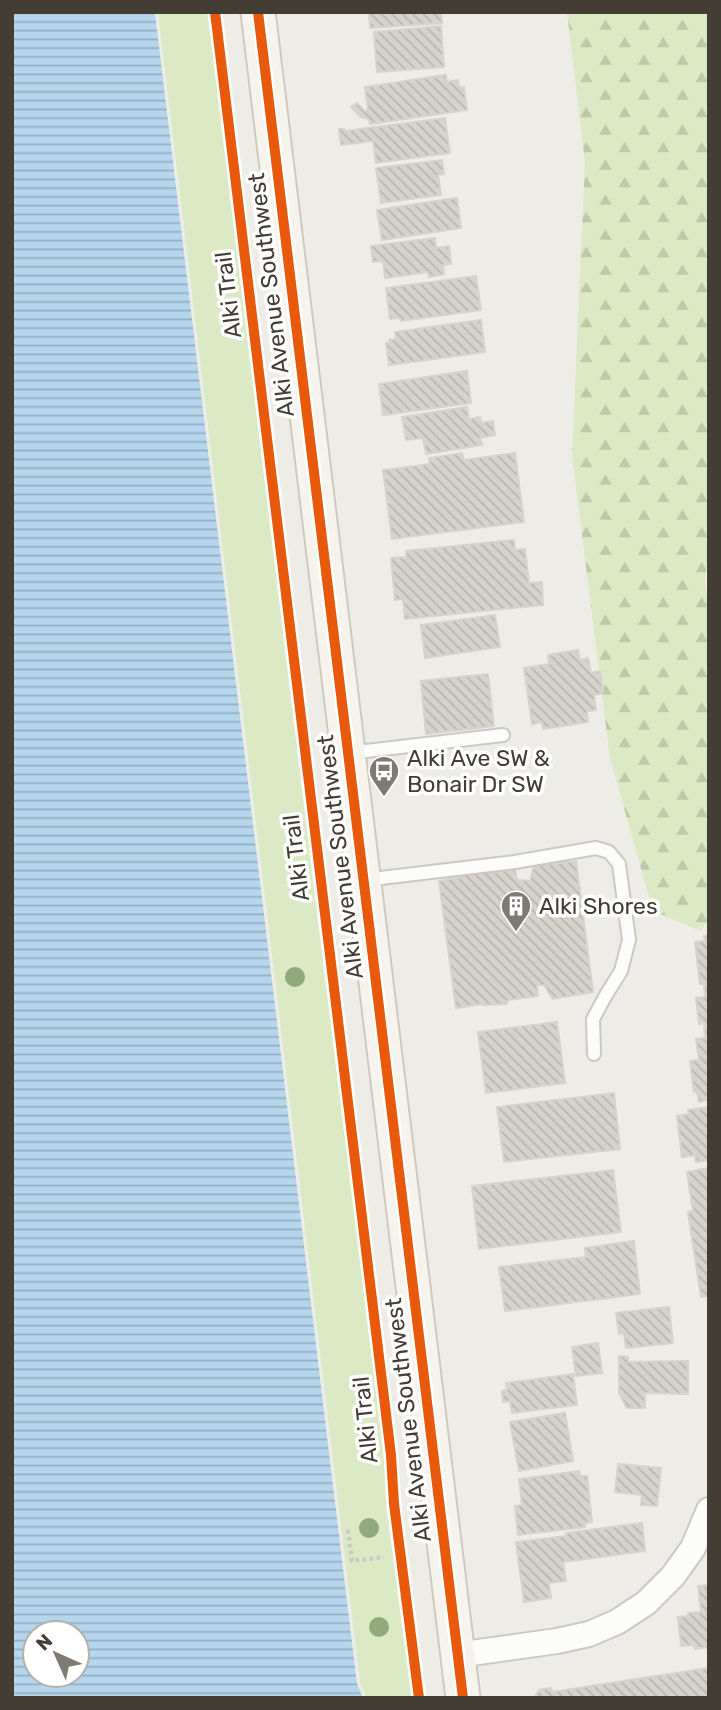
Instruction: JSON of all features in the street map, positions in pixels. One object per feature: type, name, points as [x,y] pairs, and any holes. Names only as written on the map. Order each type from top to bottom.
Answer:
[{"type":"main road","name":"Alki Avenue Southwest","points":[[258,12],[463,1698]]},
{"type":"street","points":[[457,1655],[557,1641],[589,1634],[617,1622],[646,1603],[673,1576],[693,1548],[709,1510]]},
{"type":"lane","points":[[348,754],[503,735]]},
{"type":"lane","points":[[364,880],[515,862],[596,848],[609,852],[619,864],[629,940],[621,971],[593,1019],[594,1054]]},
{"type":"path","points":[[348,1530],[352,1561],[384,1557]]},
{"type":"green space","points":[[155,12],[208,12],[385,1457],[386,1508],[412,1698],[363,1698],[357,1683]]},
{"type":"green space","points":[[567,12],[709,12],[709,545],[705,579],[709,621],[709,919],[701,931],[653,911],[610,758],[572,455],[585,162]]},
{"type":"water","points":[[12,12],[155,12],[357,1683],[363,1698],[12,1698]]},
{"type":"pier","points":[[155,12],[158,12],[360,1682],[367,1698],[363,1698],[357,1683]]},
{"type":"building","points":[[369,12],[441,12],[442,23],[370,28]]},
{"type":"building","points":[[441,26],[444,67],[377,72],[374,32]]},
{"type":"building","points":[[446,75],[447,82],[458,80],[459,88],[464,87],[467,110],[370,124],[369,119],[361,117],[351,107],[357,103],[368,111],[365,87]]},
{"type":"building","points":[[445,118],[450,153],[376,163],[373,141],[341,145],[339,129],[345,131]]},
{"type":"building","points":[[442,160],[444,174],[438,175],[441,195],[381,203],[376,168]]},
{"type":"building","points":[[457,198],[461,228],[382,240],[377,210]]},
{"type":"building","points":[[435,238],[436,248],[449,246],[451,264],[443,265],[444,274],[429,277],[428,272],[385,278],[383,261],[373,262],[371,246]]},
{"type":"building","points":[[476,276],[481,310],[401,321],[400,318],[390,319],[386,288]]},
{"type":"building","points":[[481,320],[485,352],[389,365],[386,343],[396,339],[395,332]]},
{"type":"building","points":[[467,371],[471,403],[383,415],[379,384]]},
{"type":"building","points":[[467,407],[469,419],[480,417],[481,423],[493,421],[495,435],[480,438],[482,445],[426,454],[423,438],[406,440],[402,417]]},
{"type":"building","points":[[462,453],[464,460],[515,453],[524,522],[392,539],[383,470],[430,464],[429,458]]},
{"type":"building","points":[[514,540],[515,550],[525,549],[529,583],[542,582],[543,605],[405,619],[403,599],[395,600],[391,558],[406,557],[406,551]]},
{"type":"building","points":[[495,615],[500,647],[425,658],[421,625]]},
{"type":"building","points":[[578,650],[580,660],[588,658],[591,673],[600,671],[603,693],[594,695],[596,710],[587,711],[588,722],[543,729],[542,722],[532,724],[524,668],[549,664],[548,655]]},
{"type":"building","points":[[488,674],[494,726],[426,734],[421,681]]},
{"type":"building","name":"Alki Shores","points":[[576,861],[593,992],[553,999],[544,985],[537,985],[538,996],[508,1000],[506,1004],[456,1008],[439,881],[489,869],[490,873],[515,869],[517,880],[530,881],[534,866]]},
{"type":"building","points":[[709,935],[709,1100],[699,1102],[697,1091],[694,1092],[690,1061],[699,1060],[696,1039],[705,1038],[704,1023],[699,1024],[696,998],[705,997],[704,984],[700,984],[695,942],[705,941],[704,936]]},
{"type":"building","points":[[557,1022],[565,1083],[486,1093],[478,1032]]},
{"type":"building","points":[[614,1093],[620,1149],[504,1162],[497,1107]]},
{"type":"building","points":[[709,1107],[709,1160],[696,1162],[695,1155],[682,1157],[677,1116],[689,1114],[688,1110]]},
{"type":"building","points":[[709,1168],[709,1296],[701,1297],[688,1212],[693,1211],[687,1172]]},
{"type":"building","points":[[613,1170],[621,1232],[479,1249],[472,1186]]},
{"type":"building","points":[[634,1241],[640,1294],[505,1311],[499,1267],[586,1257],[585,1248]]},
{"type":"building","points":[[669,1307],[673,1343],[626,1348],[624,1333],[619,1334],[616,1313]]},
{"type":"building","points":[[598,1343],[602,1373],[576,1376],[572,1347]]},
{"type":"building","points":[[619,1356],[628,1357],[628,1362],[688,1361],[688,1394],[645,1393],[645,1408],[627,1408],[619,1393]]},
{"type":"building","points":[[573,1374],[577,1405],[512,1413],[510,1401],[503,1402],[502,1391],[507,1390],[506,1383]]},
{"type":"building","points":[[565,1413],[573,1461],[519,1471],[510,1422]]},
{"type":"building","points":[[618,1464],[661,1468],[657,1506],[641,1505],[642,1495],[615,1492]]},
{"type":"building","points":[[579,1471],[580,1476],[587,1476],[592,1522],[585,1523],[585,1527],[518,1535],[515,1506],[522,1505],[519,1479]]},
{"type":"building","points":[[642,1523],[645,1551],[563,1562],[566,1581],[549,1583],[551,1598],[524,1602],[516,1542]]},
{"type":"building","points":[[709,1585],[709,1647],[695,1649],[694,1645],[681,1646],[678,1617],[701,1612],[698,1586]]},
{"type":"building","points":[[709,1668],[709,1698],[534,1698],[539,1690],[551,1688],[552,1692]]},
{"type":"cycle path","name":"Alki Trail","points":[[215,12],[419,1698]]},
{"type":"cycle path","points":[[258,12],[463,1698]]},
{"type":"place","name":"Alki Ave SW & Bonair Dr SW","points":[[384,798]]},
{"type":"place","name":"Alki Shores","points":[[516,933]]}]
